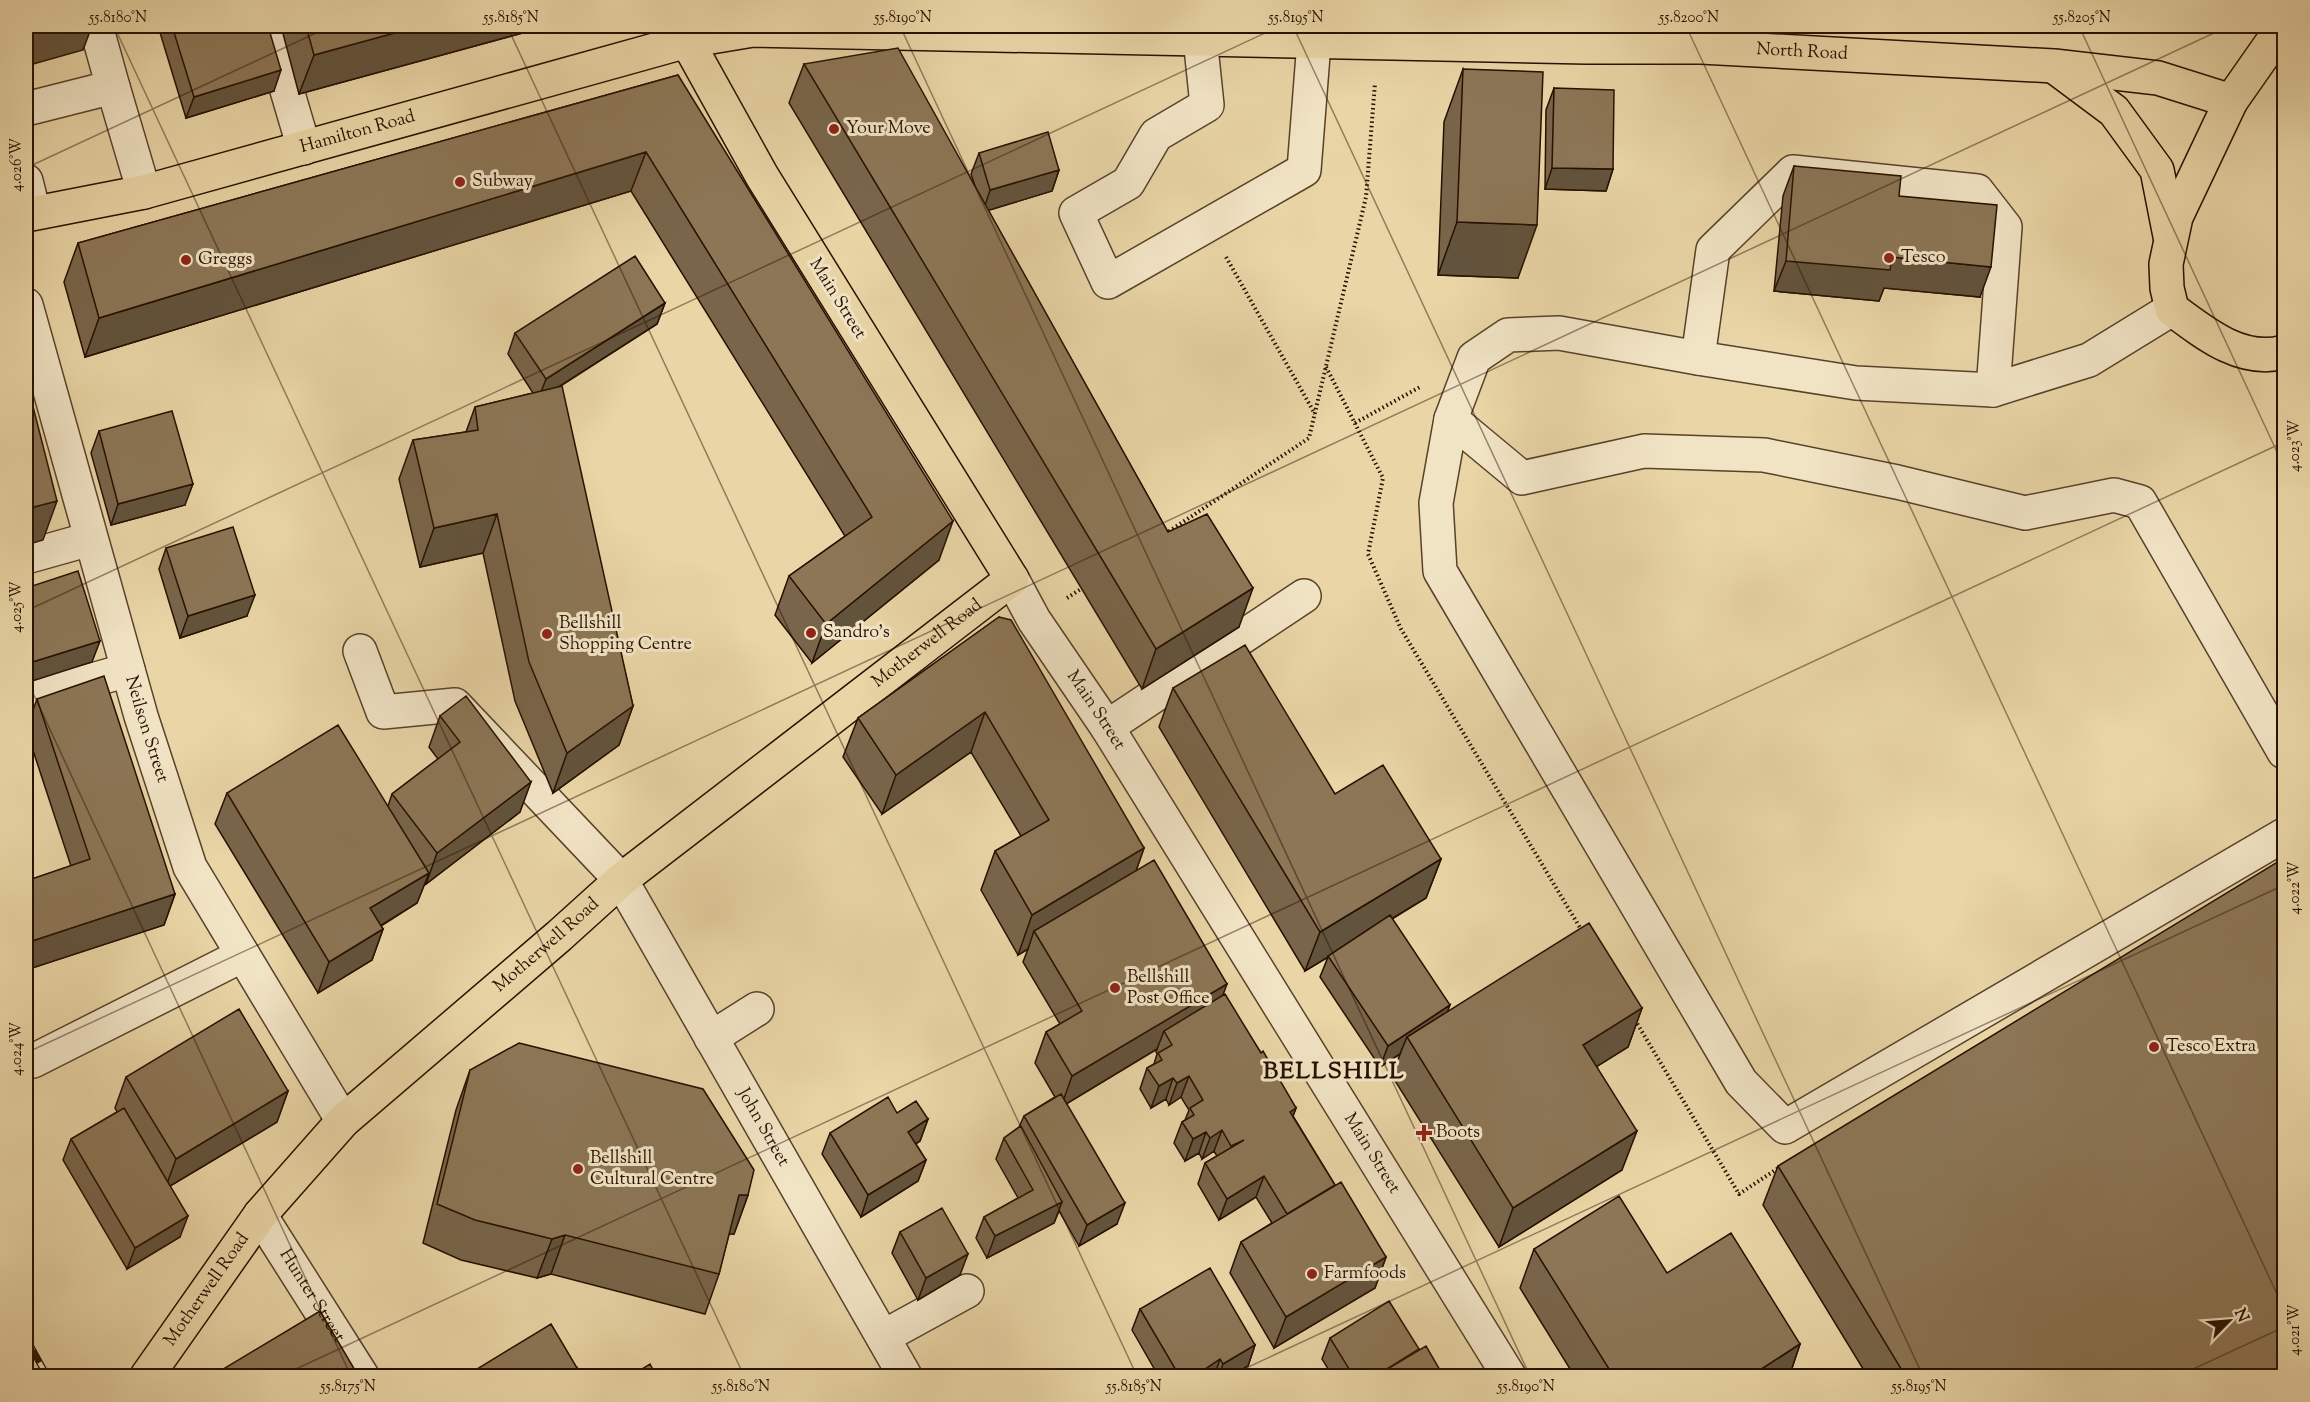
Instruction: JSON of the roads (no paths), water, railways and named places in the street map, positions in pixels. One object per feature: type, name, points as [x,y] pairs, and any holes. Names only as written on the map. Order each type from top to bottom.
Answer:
[{"type":"main road","name":"North Road","points":[[687,41],[753,30],[1314,42],[1701,47],[2054,66],[2158,78],[2231,101]]},
{"type":"main road","points":[[2284,34],[2273,41],[2231,101],[2176,217],[2170,236],[2166,264],[2167,288],[2172,309],[2230,347],[2253,355],[2284,352]]},
{"type":"main road","name":"Hamilton Road","points":[[30,214],[144,192],[687,41]]},
{"type":"main road","name":"Main Street","points":[[687,41],[762,176],[1012,579]]},
{"type":"main road","points":[[2054,66],[2114,111],[2157,170],[2170,236]]},
{"type":"main road","name":"Motherwell Road","points":[[147,1377],[260,1215],[343,1121],[621,880],[1012,579]]},
{"type":"street","points":[[96,26],[144,192]]},
{"type":"street","points":[[268,26],[304,148]]},
{"type":"street","points":[[1200,38],[1207,105],[1156,135],[1128,183],[1076,213],[1108,282],[1304,170],[1314,42]]},
{"type":"street","points":[[26,109],[113,87]]},
{"type":"street","points":[[1698,358],[1713,250],[1793,172],[1977,191],[2005,227],[1993,390]]},
{"type":"street","points":[[26,181],[30,214]]},
{"type":"street","name":"Neilson Street","points":[[26,305],[128,670],[190,867],[343,1121]]},
{"type":"street","points":[[2172,309],[2089,360],[1993,390],[1856,383],[1559,333],[1508,335],[1474,358],[1451,419],[1436,503],[1440,571],[1741,1082],[1785,1127],[2284,835]]},
{"type":"street","points":[[1451,419],[1522,478],[1644,451],[1764,455],[1897,482],[2025,513],[2114,495],[2140,502],[2284,752]]},
{"type":"street","points":[[26,557],[90,539]]},
{"type":"street","name":"Main Street","points":[[1012,579],[1034,620],[1107,727],[1509,1377]]},
{"type":"street","points":[[1107,727],[1305,596]]},
{"type":"street","name":"John Street","points":[[360,651],[383,712],[455,705],[621,880],[905,1377]]},
{"type":"street","points":[[26,697],[128,670]]},
{"type":"street","points":[[33,1061],[243,955]]},
{"type":"street","points":[[711,1038],[757,1009]]},
{"type":"street","name":"Hunter Street","points":[[260,1215],[362,1377]]},
{"type":"street","points":[[883,1337],[967,1291]]},
{"type":"railway","points":[[26,1338],[47,1376]]},
{"type":"place","name":"Your Move","points":[[834,129]]},
{"type":"place","name":"Subway","points":[[460,182]]},
{"type":"place","name":"Tesco","points":[[1889,258]]},
{"type":"place","name":"Greggs","points":[[186,260]]},
{"type":"place","name":"Sandro's","points":[[811,633]]},
{"type":"place","name":"Bellshill Shopping Centre","points":[[547,634]]},
{"type":"place","name":"Bellshill Post Office","points":[[1115,988]]},
{"type":"place","name":"Tesco Extra","points":[[2154,1047]]},
{"type":"place","name":"Boots","points":[[1424,1133]]},
{"type":"place","name":"Bellshill Cultural Centre","points":[[578,1169]]},
{"type":"place","name":"Farmfoods","points":[[1312,1274]]},
{"type":"district","name":"BELLSHILL","points":[[1334,1072]]}]
